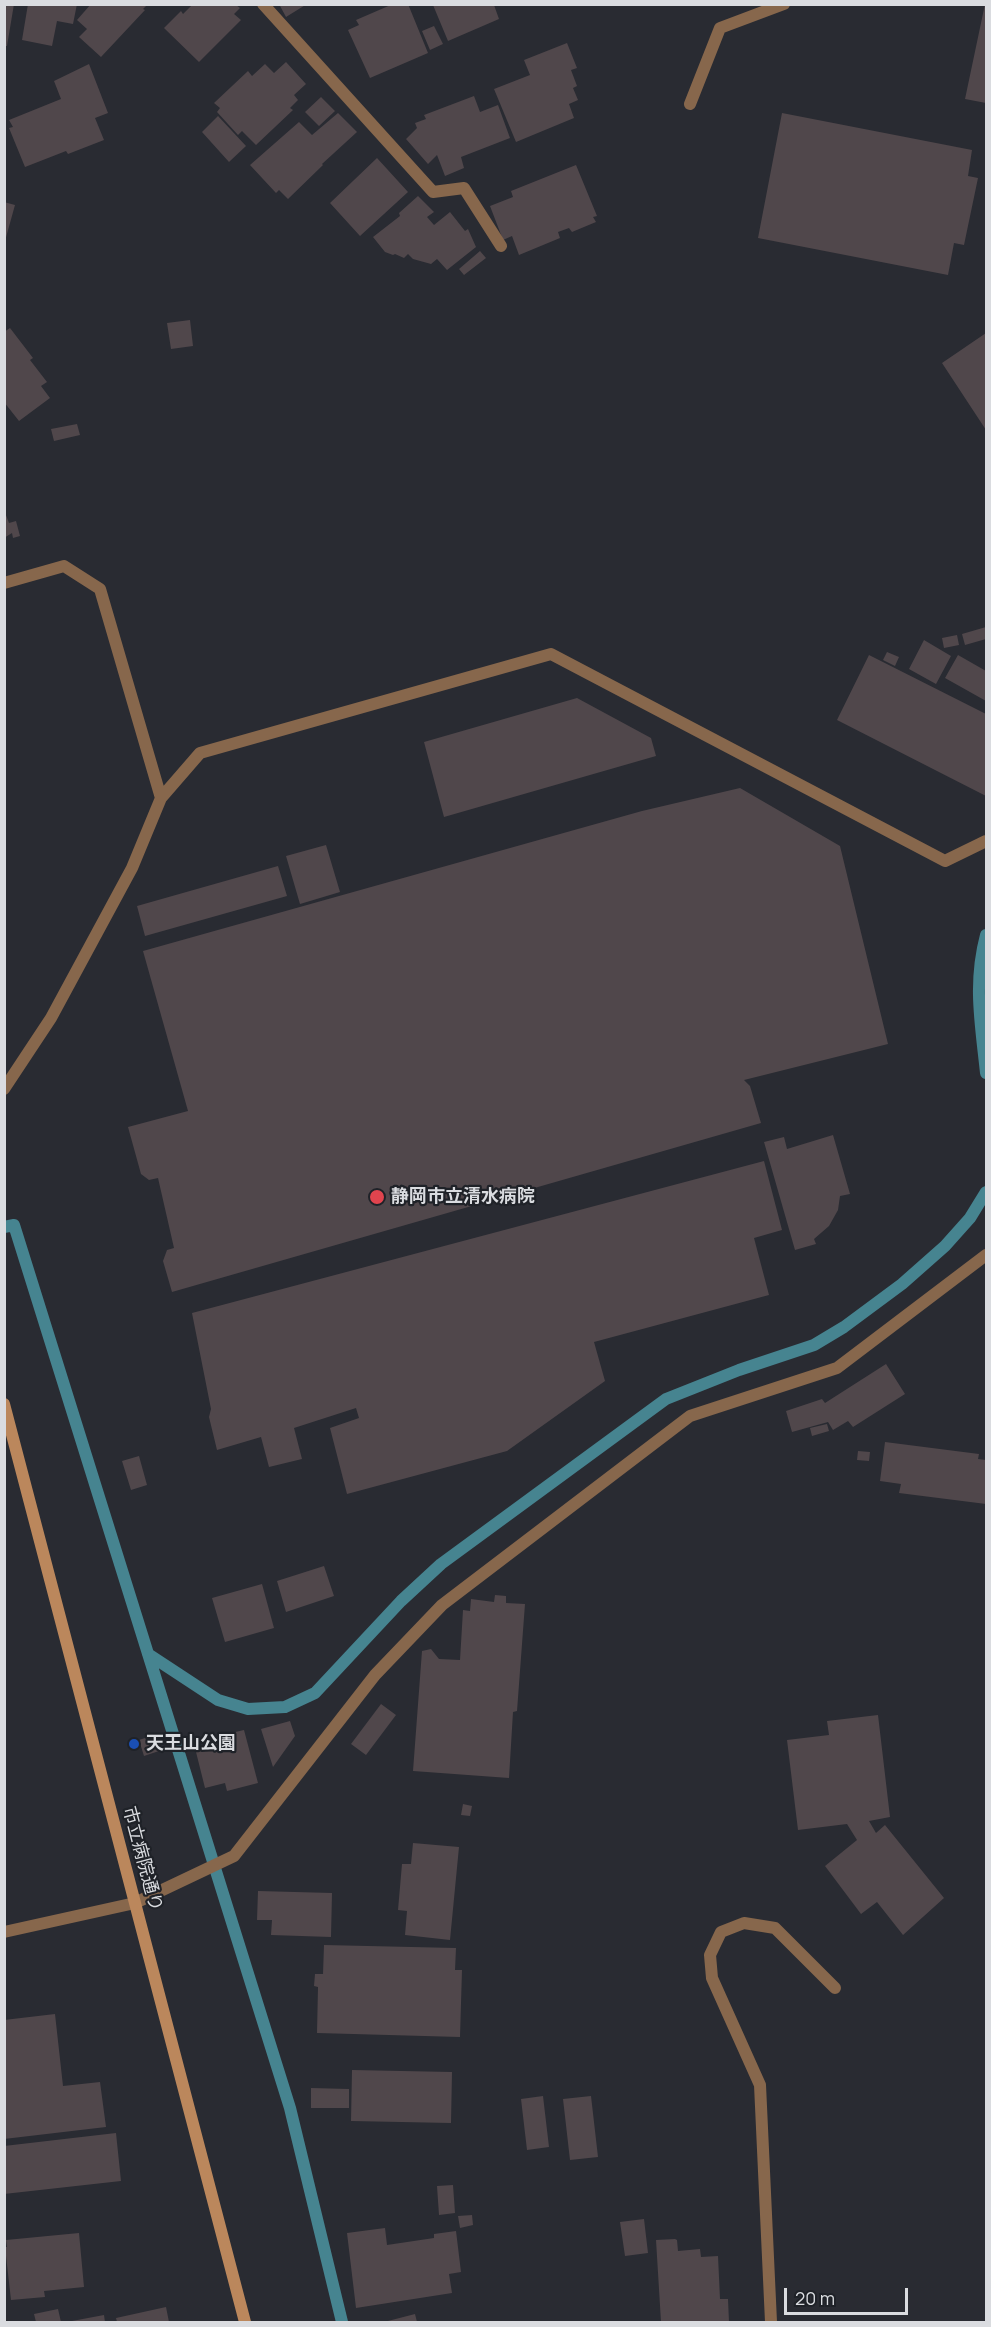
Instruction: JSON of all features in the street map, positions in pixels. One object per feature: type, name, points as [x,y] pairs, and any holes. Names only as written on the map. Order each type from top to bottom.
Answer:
[{"type":"main road","name":"市立病院通り","points":[[4,1404],[244,2322]]},
{"type":"street","points":[[263,4],[433,192],[464,188],[501,246]]},
{"type":"street","points":[[690,104],[720,28],[784,4]]},
{"type":"street","points":[[4,583],[64,566],[100,589],[161,798]]},
{"type":"street","points":[[4,1089],[51,1018],[73,978],[132,868],[161,798],[200,753],[551,654],[945,861],[987,841]]},
{"type":"street","points":[[4,1932],[135,1903],[234,1856],[375,1676],[442,1605],[690,1416],[837,1368],[987,1255]]},
{"type":"street","points":[[771,2322],[760,2085],[712,1977],[710,1955],[721,1932],[744,1923],[774,1928],[835,1988]]},
{"type":"building","points":[[4,4],[14,4],[7,46],[4,46]]},
{"type":"building","points":[[28,4],[77,4],[73,24],[57,21],[52,46],[22,40]]},
{"type":"building","points":[[91,4],[148,4],[101,57],[79,37],[87,29],[77,20]]},
{"type":"building","points":[[279,4],[307,4],[286,17]]},
{"type":"building","points":[[393,4],[408,4],[428,53],[370,78],[348,30],[359,25],[356,20]]},
{"type":"building","points":[[986,4],[986,103],[965,99]]},
{"type":"building","points":[[192,5],[236,5],[240,8],[234,14],[241,20],[199,62],[164,28],[181,11],[183,14]]},
{"type":"building","points":[[433,5],[494,5],[499,19],[448,41]]},
{"type":"building","points":[[434,26],[443,44],[430,50],[422,31]]},
{"type":"building","points":[[567,43],[577,68],[571,70],[577,86],[573,88],[578,100],[569,104],[574,118],[516,142],[494,89],[530,75],[524,60]]},
{"type":"building","points":[[286,62],[306,84],[294,95],[298,100],[290,108],[293,110],[256,145],[242,131],[238,135],[217,112],[220,108],[214,103],[248,71],[252,76],[265,64],[274,73]]},
{"type":"building","points":[[89,64],[108,113],[95,118],[104,140],[68,154],[66,151],[25,167],[9,128],[13,127],[9,120],[61,99],[54,81]]},
{"type":"building","points":[[474,96],[480,112],[498,105],[510,138],[461,157],[464,168],[445,176],[437,155],[428,164],[406,139],[417,128],[415,123],[426,119],[424,115]]},
{"type":"building","points":[[321,97],[335,111],[319,126],[305,112]]},
{"type":"building","points":[[338,113],[357,132],[288,199],[279,190],[276,193],[250,165],[299,122],[312,135]]},
{"type":"building","points":[[782,113],[972,150],[968,176],[978,178],[964,245],[954,243],[948,275],[758,238]]},
{"type":"building","points":[[218,116],[246,146],[229,162],[202,132]]},
{"type":"building","points":[[377,158],[408,192],[360,236],[330,203]]},
{"type":"building","points":[[576,165],[597,216],[593,217],[596,222],[572,232],[569,228],[558,232],[560,238],[519,255],[512,236],[503,240],[490,206],[513,197],[511,191]]},
{"type":"building","points":[[418,196],[434,212],[427,217],[434,225],[450,212],[465,231],[468,229],[476,247],[447,270],[437,259],[431,264],[413,259],[408,254],[404,258],[385,252],[373,237],[400,216],[399,213]]},
{"type":"building","points":[[4,202],[15,205],[5,241],[4,241]]},
{"type":"building","points":[[480,251],[486,258],[464,275],[459,269]]},
{"type":"building","points":[[190,320],[193,346],[171,349],[167,323]]},
{"type":"building","points":[[10,328],[33,358],[30,360],[47,382],[41,386],[50,398],[19,421],[4,402],[4,332]]},
{"type":"building","points":[[986,333],[986,430],[942,363]]},
{"type":"building","points":[[77,424],[80,435],[54,441],[51,429]]},
{"type":"building","points":[[4,510],[9,523],[16,521],[20,536],[13,538],[12,533],[4,538]]},
{"type":"building","points":[[986,627],[986,639],[965,645],[962,634]]},
{"type":"building","points":[[957,635],[959,645],[944,648],[942,638]]},
{"type":"building","points":[[924,640],[951,656],[936,684],[909,669]]},
{"type":"building","points":[[887,652],[899,657],[895,666],[883,660]]},
{"type":"building","points":[[869,655],[986,714],[986,796],[837,720]]},
{"type":"building","points":[[958,655],[986,671],[986,701],[945,678]]},
{"type":"building","points":[[577,698],[651,738],[656,756],[444,817],[424,742]]},
{"type":"building","points":[[740,788],[840,846],[888,1044],[744,1080],[750,1086],[761,1123],[172,1292],[163,1261],[167,1250],[174,1248],[158,1178],[149,1180],[141,1174],[128,1127],[188,1111],[143,951],[642,811]]},
{"type":"building","points":[[326,845],[340,892],[300,904],[286,856]]},
{"type":"building","points":[[278,866],[287,896],[145,936],[137,906]]},
{"type":"building","points":[[833,1135],[850,1194],[840,1196],[838,1210],[829,1226],[814,1239],[816,1244],[795,1250],[764,1142],[784,1137],[787,1149]]},
{"type":"building","points":[[764,1161],[782,1230],[754,1238],[769,1295],[594,1342],[605,1381],[507,1451],[347,1494],[330,1428],[359,1418],[356,1408],[294,1428],[302,1459],[269,1467],[261,1437],[217,1450],[209,1417],[211,1409],[192,1313]]},
{"type":"building","points":[[886,1364],[905,1394],[853,1427],[848,1421],[833,1430],[828,1422],[792,1432],[786,1411],[822,1399],[825,1403]]},
{"type":"building","points":[[827,1424],[829,1431],[812,1436],[810,1428]]},
{"type":"building","points":[[885,1442],[979,1454],[978,1459],[986,1460],[986,1504],[899,1493],[901,1484],[880,1481]]},
{"type":"building","points":[[858,1451],[870,1452],[869,1461],[857,1460]]},
{"type":"building","points":[[139,1456],[147,1485],[131,1490],[122,1461]]},
{"type":"building","points":[[324,1566],[334,1596],[286,1612],[277,1581]]},
{"type":"building","points":[[262,1584],[274,1628],[225,1642],[212,1598]]},
{"type":"building","points":[[495,1595],[506,1596],[506,1603],[525,1604],[517,1711],[513,1712],[509,1778],[413,1771],[422,1651],[431,1649],[439,1659],[460,1660],[463,1610],[470,1611],[471,1599],[494,1602]]},
{"type":"building","points":[[381,1704],[396,1715],[366,1755],[351,1744]]},
{"type":"building","points":[[878,1715],[890,1817],[869,1821],[876,1833],[885,1825],[944,1898],[903,1935],[877,1902],[861,1914],[825,1866],[857,1840],[847,1824],[798,1830],[787,1740],[829,1735],[827,1721]]},
{"type":"building","points":[[290,1721],[295,1736],[273,1767],[261,1729]]},
{"type":"building","points":[[244,1730],[258,1783],[227,1791],[225,1783],[205,1788],[195,1748],[215,1743],[214,1737]]},
{"type":"building","points":[[154,1735],[159,1751],[144,1756],[139,1740]]},
{"type":"building","points":[[463,1804],[472,1806],[470,1816],[461,1815]]},
{"type":"building","points":[[413,1843],[459,1847],[450,1940],[405,1935],[407,1911],[398,1910],[402,1864],[411,1864]]},
{"type":"building","points":[[258,1891],[332,1893],[331,1937],[271,1935],[272,1920],[257,1920]]},
{"type":"building","points":[[324,1945],[456,1948],[455,1970],[462,1970],[460,2037],[317,2033],[318,1987],[314,1986],[315,1974],[323,1974]]},
{"type":"building","points":[[55,2014],[63,2086],[100,2082],[106,2127],[4,2139],[4,2020]]},
{"type":"building","points":[[352,2070],[452,2072],[451,2123],[351,2121]]},
{"type":"building","points":[[311,2088],[349,2089],[349,2108],[311,2108]]},
{"type":"building","points":[[543,2096],[549,2147],[527,2150],[521,2099]]},
{"type":"building","points":[[591,2096],[598,2157],[570,2160],[563,2099]]},
{"type":"building","points":[[116,2133],[121,2181],[4,2194],[4,2146]]},
{"type":"building","points":[[453,2185],[455,2213],[439,2215],[437,2186]]},
{"type":"building","points":[[472,2215],[473,2225],[460,2228],[458,2216]]},
{"type":"building","points":[[644,2219],[648,2253],[625,2256],[620,2222]]},
{"type":"building","points":[[385,2228],[387,2245],[434,2238],[434,2234],[456,2231],[461,2272],[449,2274],[452,2293],[356,2308],[347,2233]]},
{"type":"building","points":[[79,2233],[84,2287],[44,2291],[45,2297],[11,2300],[6,2240]]},
{"type":"building","points":[[675,2239],[678,2251],[700,2249],[701,2257],[718,2256],[720,2299],[728,2299],[729,2322],[661,2322],[656,2240]]},
{"type":"building","points":[[166,2307],[169,2322],[117,2322],[116,2318]]},
{"type":"building","points":[[58,2309],[61,2322],[36,2322],[34,2314]]},
{"type":"building","points":[[415,2314],[417,2322],[384,2322]]},
{"type":"building","points":[[104,2315],[105,2322],[72,2322],[72,2321]]},
{"type":"waterway","points":[[986,935],[979,987],[986,1073]]},
{"type":"waterway","points":[[148,1654],[218,1700],[248,1709],[285,1707],[315,1693],[401,1601],[441,1564],[666,1399],[739,1370],[814,1345],[844,1327],[902,1284],[945,1246],[970,1218],[986,1192]]},
{"type":"waterway","points":[[4,1227],[14,1225],[290,2108],[342,2322]]},
{"type":"place","name":"静岡市立清水病院","points":[[377,1197]]},
{"type":"place","name":"天王山公園","points":[[134,1744]]}]
